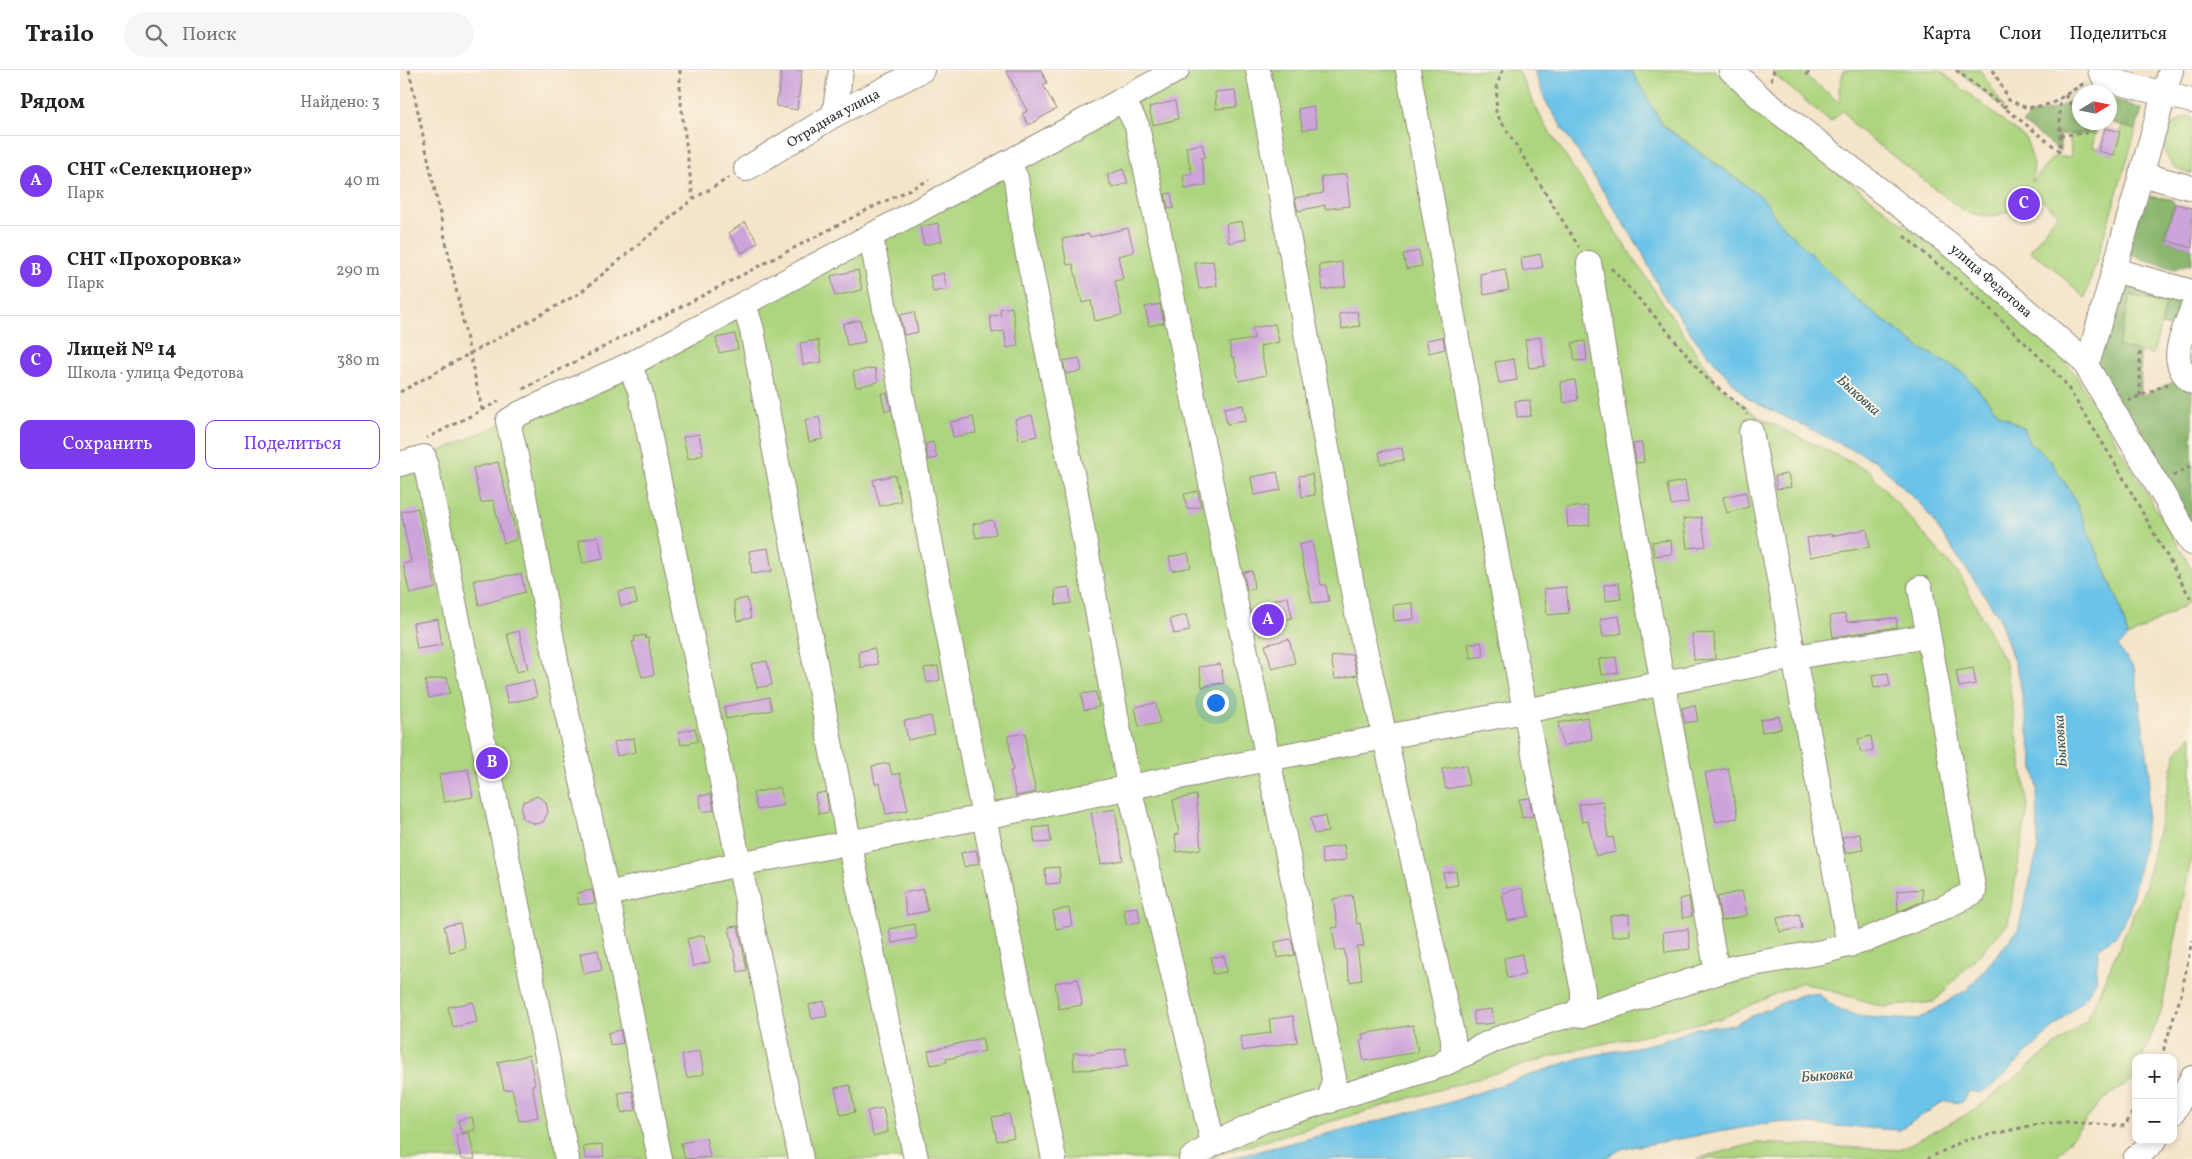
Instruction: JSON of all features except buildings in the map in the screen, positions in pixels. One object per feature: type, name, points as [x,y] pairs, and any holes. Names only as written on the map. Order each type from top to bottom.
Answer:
[{"type":"street","points":[[834,115],[841,70]]},
{"type":"street","name":"Отрадная улица","points":[[746,168],[834,115],[922,70]]},
{"type":"street","points":[[660,1159],[607,894],[508,422],[519,414],[629,364],[744,304],[1177,70]]},
{"type":"street","points":[[1258,70],[1358,618],[1453,1038],[1453,1054],[1442,1065]]},
{"type":"street","points":[[1408,70],[1525,711],[1583,991],[1583,1003],[1575,1014]]},
{"type":"street","points":[[2083,360],[2090,355],[2171,70]]},
{"type":"street","points":[[2101,71],[2105,79],[2192,101]]},
{"type":"street","name":"улица Федотова","points":[[1736,73],[1957,250],[2083,360],[2192,543]]},
{"type":"street","points":[[1123,99],[1137,126],[1334,1078],[1330,1101]]},
{"type":"street","points":[[1007,163],[1016,178],[1022,224],[1075,488],[1130,786],[1213,1144]]},
{"type":"street","points":[[2141,174],[2192,188]]},
{"type":"street","points":[[871,237],[984,817],[1054,1159]]},
{"type":"street","points":[[1589,263],[1629,503],[1717,972]]},
{"type":"street","points":[[2114,270],[2192,292]]},
{"type":"street","points":[[744,304],[756,350],[849,842],[916,1159]]},
{"type":"street","points":[[2188,380],[2177,355],[2192,308]]},
{"type":"street","points":[[629,364],[640,390],[738,864],[766,983],[801,1159]]},
{"type":"street","points":[[1751,432],[1849,945]]},
{"type":"street","points":[[400,464],[424,457],[519,914],[567,1159]]},
{"type":"street","points":[[1191,1159],[1213,1144],[1265,1120],[1442,1065],[1497,1039],[1575,1014],[1584,1015],[1735,967],[1822,952],[1849,945],[1907,924],[1974,892],[1920,588]]},
{"type":"street","points":[[607,894],[738,864],[984,817],[1267,758],[1386,738],[1794,657],[1928,636]]},
{"type":"street","points":[[2177,1106],[2192,1078]]},
{"type":"street","points":[[2135,1159],[2151,1144]]},
{"type":"path","points":[[409,70],[482,410]]},
{"type":"path","points":[[680,70],[680,96],[693,199]]},
{"type":"path","points":[[1806,76],[1811,70]]},
{"type":"path","points":[[1956,70],[2060,151],[2060,98]]},
{"type":"path","points":[[1993,70],[2010,100],[2028,108],[2051,104],[2101,71]]},
{"type":"path","points":[[2065,95],[2072,106]]},
{"type":"path","points":[[2004,108],[2010,100]]},
{"type":"path","points":[[2060,135],[2088,133],[2086,130]]},
{"type":"path","points":[[400,392],[580,293],[693,199],[746,168]]},
{"type":"path","points":[[518,391],[863,212],[934,178]]},
{"type":"path","points":[[1902,234],[1985,304],[2062,380],[2114,463],[2190,593],[2192,602]]},
{"type":"path","points":[[2140,352],[2140,396]]},
{"type":"path","points":[[2121,404],[2188,380]]},
{"type":"path","points":[[419,442],[500,400]]},
{"type":"path","points":[[2166,480],[2192,465]]},
{"type":"path","points":[[2162,1054],[2181,994],[2192,940]]},
{"type":"path","points":[[1927,1159],[1963,1141],[2038,1124],[2066,1122],[2126,1126],[2132,1114]]},
{"type":"green space","points":[[1172,70],[1518,70],[1543,122],[1716,383],[1760,418],[1869,471],[1961,577],[2006,664],[2028,807],[2008,924],[1934,1002],[1884,1007],[1802,982],[1722,1018],[1574,1050],[1220,1154],[1212,1159],[400,1159],[400,469],[508,421]]},
{"type":"green space","points":[[1631,70],[1716,70],[1749,103],[2032,325],[2074,372],[2192,569],[2192,601],[2128,637],[2118,600],[2071,492],[2049,459],[2028,441],[2025,429],[1998,413],[1964,373],[1920,348],[1857,300],[1777,220],[1763,198],[1663,125]]},
{"type":"green space","points":[[1774,70],[1811,70],[1806,76],[1840,103],[1839,89],[1844,70],[1939,70],[2026,139],[2034,164],[2032,182],[2053,157],[2071,157],[2070,135],[2088,133],[2095,135],[2092,147],[2113,155],[2122,126],[2136,130],[2085,298],[2052,267],[2030,251],[2058,213],[2029,191],[2014,207],[1999,215],[1981,215],[1961,209],[1853,125],[1843,110],[1831,122],[1773,74]]},
{"type":"green space","points":[[1956,70],[1980,70],[2004,108]]},
{"type":"green space","points":[[2072,100],[2072,130],[2097,130],[2095,135],[2088,133],[2060,135],[2060,151],[2023,123],[2031,114],[2057,108]]},
{"type":"green space","points":[[2117,100],[2142,109],[2136,130],[2117,124]]},
{"type":"green space","points":[[2185,117],[2192,117],[2192,173],[2178,170],[2169,160],[2164,146],[2169,129]]},
{"type":"green space","points":[[2146,196],[2171,199],[2175,204],[2165,240],[2192,248],[2192,263],[2175,269],[2124,253]]},
{"type":"green space","points":[[2114,270],[2192,292],[2185,330],[2161,325],[2166,304],[2131,295],[2118,346],[2140,352],[2141,396],[2180,379],[2192,388],[2192,525],[2093,358]]},
{"type":"green space","points":[[2131,295],[2166,304],[2153,355],[2117,346]]},
{"type":"green space","points":[[2192,735],[2192,854],[2161,1012],[2144,1054],[2132,1054],[2132,1081],[2101,1101],[2055,1159],[1696,1159],[1756,1143],[1899,1150],[1975,1110],[2087,1020],[2145,888],[2176,753]]},
{"type":"water","name":"Быковка","points":[[1534,70],[1631,70],[1663,126],[1763,198],[1777,220],[1857,300],[1920,348],[1964,373],[1998,413],[2025,429],[2028,441],[2049,459],[2071,492],[2118,600],[2128,637],[2118,647],[2134,668],[2150,773],[2143,850],[2129,911],[2116,936],[2099,948],[2095,982],[2086,997],[1992,1086],[1980,1093],[1970,1091],[1961,1103],[1945,1101],[1899,1130],[1776,1122],[1621,1149],[1605,1159],[1228,1159],[1448,1103],[1580,1058],[1660,1042],[1696,1028],[1732,1025],[1805,993],[1818,994],[1839,1010],[1863,1017],[1918,1020],[1968,989],[2018,930],[2038,848],[2037,786],[2019,676],[1998,615],[1924,508],[1876,461],[1748,399],[1701,347],[1660,290],[1642,252],[1546,102]]},
{"type":"place","name":"Лицей № 14","points":[[2024,204]]},
{"type":"place","name":"СНТ «Селекционер»","points":[[1268,620]]},
{"type":"place","name":"СНТ «Прохоровка»","points":[[492,763]]}]
